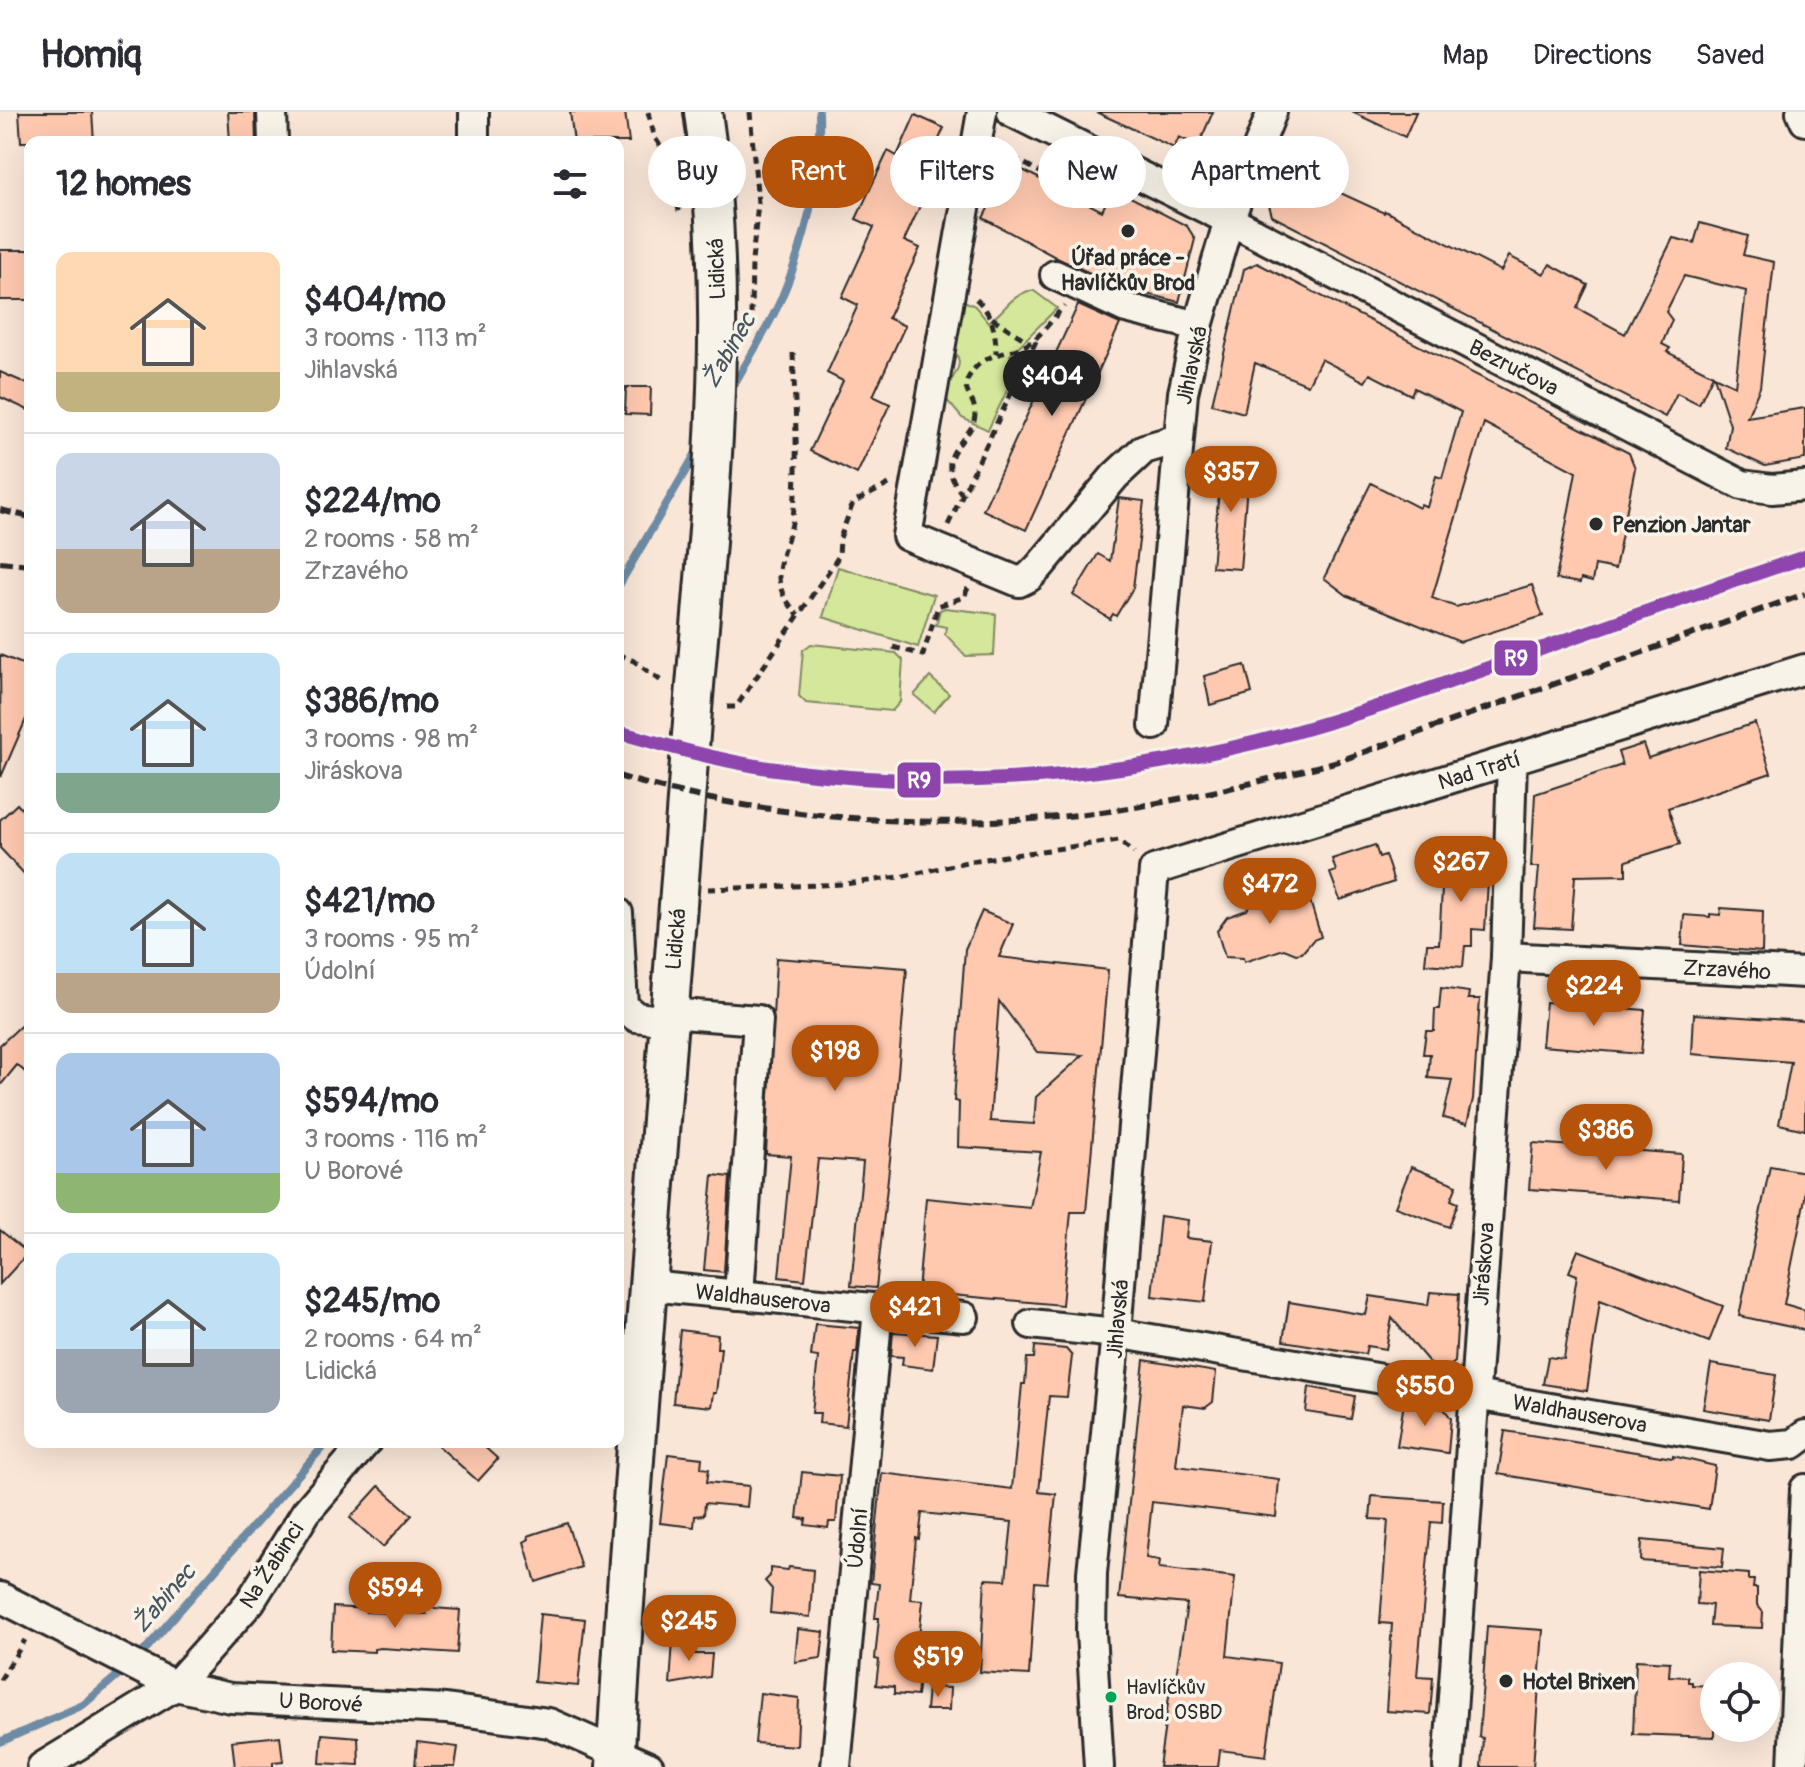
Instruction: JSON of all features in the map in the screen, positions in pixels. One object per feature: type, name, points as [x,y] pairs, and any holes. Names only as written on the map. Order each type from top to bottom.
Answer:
[{"type":"main road","name":"Lidická","points":[[611,1762],[668,1017],[713,485],[719,347],[714,207],[703,112]]},
{"type":"street","points":[[272,112],[273,136]]},
{"type":"street","points":[[474,112],[474,136]]},
{"type":"street","points":[[977,136],[982,112]]},
{"type":"street","name":"Bezručova","points":[[1012,112],[1229,220],[1742,485],[1772,489],[1805,486]]},
{"type":"street","name":"Jihlavská","points":[[1154,725],[1183,393],[1198,326],[1229,220],[1272,112]]},
{"type":"street","points":[[1801,112],[1805,121]]},
{"type":"street","points":[[964,208],[907,536],[1019,582],[1029,577],[1115,476],[1144,449],[1178,439]]},
{"type":"street","points":[[1055,275],[1126,308],[1198,326]]},
{"type":"street","name":"Nad Tratí","points":[[1154,870],[1805,669]]},
{"type":"street","name":"Jiráskova","points":[[1448,1767],[1506,957],[1512,760]]},
{"type":"street","name":"Jihlavská","points":[[1099,1767],[1091,1632],[1092,1573],[1116,1333],[1154,870]]},
{"type":"street","name":"Zrzavého","points":[[1506,957],[1805,973]]},
{"type":"street","points":[[624,1007],[636,1017],[758,1020],[739,1295]]},
{"type":"street","name":"Waldhauserova","points":[[649,1286],[964,1317]]},
{"type":"street","name":"Údolní","points":[[836,1767],[878,1309]]},
{"type":"street","name":"Waldhauserova","points":[[1031,1324],[1116,1333],[1770,1446],[1793,1444],[1805,1435]]},
{"type":"street","name":"Na Žabinci","points":[[175,1686],[250,1602],[306,1512],[361,1448]]},
{"type":"street","points":[[1793,1767],[1805,1489]]},
{"type":"street","name":"U Borové","points":[[0,1597],[175,1686],[231,1698],[446,1709],[549,1723],[565,1728],[611,1762],[649,1767]]},
{"type":"street","points":[[42,1767],[175,1686]]},
{"type":"path","points":[[648,112],[655,138],[673,165],[681,228]]},
{"type":"path","points":[[750,112],[758,203],[752,288]]},
{"type":"path","points":[[963,495],[954,484],[951,461],[953,449],[974,421],[975,411],[966,393],[967,381],[986,360],[1030,343],[1081,287]]},
{"type":"path","points":[[991,317],[1030,343]]},
{"type":"path","points":[[938,548],[1039,334]]},
{"type":"path","points":[[793,353],[797,461],[792,523],[781,554],[779,578],[782,596],[798,615]]},
{"type":"path","points":[[727,707],[736,707],[839,556],[840,538],[849,515],[856,518]]},
{"type":"path","points":[[893,647],[923,655],[938,606],[964,597],[980,566]]},
{"type":"path","points":[[624,657],[665,683]]},
{"type":"path","points":[[679,889],[845,884],[900,877],[971,861],[1119,840],[1154,870]]},
{"type":"path","points":[[0,1680],[39,1617]]},
{"type":"green space","points":[[1028,291],[1034,291],[1057,308],[1010,355],[1014,376],[988,430],[962,418],[946,399],[959,361],[950,346],[958,298],[975,306],[988,322]]},
{"type":"green space","points":[[838,567],[934,595],[918,647],[823,617]]},
{"type":"green space","points":[[940,610],[996,614],[994,655],[966,656],[945,634],[946,627],[936,625]]},
{"type":"green space","points":[[811,644],[896,653],[903,660],[900,702],[892,711],[806,703],[799,696],[803,650]]},
{"type":"green space","points":[[930,677],[949,694],[934,712],[914,695]]},
{"type":"building","points":[[19,112],[92,112],[94,136],[24,136],[24,142],[21,142]]},
{"type":"building","points":[[228,112],[255,112],[256,136],[230,136]]},
{"type":"building","points":[[570,112],[625,112],[629,142],[624,142],[624,136],[573,136]]},
{"type":"building","points":[[1096,112],[1213,112],[1202,136],[1162,136],[1162,142]]},
{"type":"building","points":[[1352,112],[1416,112],[1405,137]]},
{"type":"building","points":[[915,115],[944,128],[940,136],[906,136]]},
{"type":"building","points":[[888,151],[890,208],[919,208],[904,241],[920,248],[888,318],[905,326],[873,396],[890,404],[857,474],[810,451],[843,381],[827,373],[858,305],[842,297],[874,227],[856,219],[861,208],[874,208],[874,181]]},
{"type":"building","points":[[1022,170],[1038,178],[1038,208],[1096,208],[1102,211],[1103,208],[1146,208],[1146,205],[1187,226],[1195,239],[1179,302],[1132,292],[1059,259],[983,218],[988,208],[1022,208]]},
{"type":"building","points":[[1349,197],[1385,211],[1501,271],[1509,256],[1544,274],[1550,264],[1588,285],[1577,308],[1625,334],[1673,238],[1694,243],[1700,223],[1748,236],[1743,255],[1774,262],[1760,387],[1747,417],[1805,408],[1805,459],[1765,466],[1726,448],[1730,425],[1714,376],[1735,386],[1746,291],[1684,276],[1666,312],[1672,320],[1662,344],[1670,348],[1667,352],[1713,375],[1699,404],[1677,393],[1665,417],[1272,216],[1270,208],[1349,208]]},
{"type":"building","points":[[0,250],[24,250],[24,300],[0,300]]},
{"type":"building","points":[[1257,263],[1629,453],[1635,468],[1615,569],[1595,565],[1592,582],[1556,579],[1576,472],[1484,423],[1432,598],[1456,607],[1532,585],[1543,616],[1460,642],[1348,596],[1324,578],[1371,483],[1419,508],[1421,504],[1427,507],[1436,476],[1442,478],[1461,412],[1414,388],[1411,395],[1370,374],[1365,382],[1321,359],[1308,385],[1255,363],[1244,413],[1212,404],[1244,269]]},
{"type":"building","points":[[1078,305],[1120,324],[1026,530],[983,510]]},
{"type":"building","points":[[0,372],[24,382],[24,408],[0,397]]},
{"type":"building","points":[[626,387],[651,387],[650,415],[625,414]]},
{"type":"building","points":[[1222,457],[1249,461],[1240,569],[1212,567]]},
{"type":"building","points":[[1119,498],[1144,501],[1133,588],[1116,616],[1113,614],[1110,619],[1073,595],[1098,554],[1110,561]]},
{"type":"building","points":[[0,655],[24,665],[24,724],[1,777]]},
{"type":"building","points":[[1245,665],[1252,693],[1210,705],[1204,676]]},
{"type":"building","points":[[1755,723],[1771,773],[1668,808],[1680,844],[1626,861],[1626,875],[1575,876],[1571,929],[1534,927],[1539,867],[1531,867],[1535,794],[1622,765],[1618,752],[1643,744],[1648,758]]},
{"type":"building","points":[[17,804],[24,812],[24,874],[0,848],[0,820]]},
{"type":"building","points":[[1375,845],[1379,857],[1385,855],[1394,882],[1340,900],[1330,873],[1336,871],[1332,859]]},
{"type":"building","points":[[1449,845],[1490,848],[1485,930],[1472,929],[1472,946],[1465,946],[1463,967],[1425,964],[1427,944],[1439,944],[1443,871],[1447,871]]},
{"type":"building","points":[[1270,886],[1287,898],[1307,891],[1321,937],[1313,940],[1302,953],[1284,949],[1244,962],[1243,958],[1225,957],[1217,931],[1227,917],[1247,910],[1255,892]]},
{"type":"building","points":[[1721,908],[1763,911],[1762,952],[1682,945],[1684,915],[1710,917],[1710,914],[1720,915]]},
{"type":"building","points":[[982,911],[1013,924],[999,957],[1108,970],[1086,1212],[1071,1212],[1062,1305],[918,1292],[926,1198],[1030,1208],[1041,1152],[958,1147],[959,1102],[954,1101],[965,949]],"holes":[[[999,1001],[1037,1052],[1083,1055],[1036,1097],[1034,1124],[990,1121]]]},
{"type":"building","points":[[776,958],[907,968],[876,1288],[851,1286],[863,1162],[818,1159],[805,1280],[779,1277],[791,1156],[766,1154]]},
{"type":"building","points":[[1441,988],[1469,992],[1468,999],[1480,999],[1473,1099],[1467,1124],[1443,1118],[1452,1080],[1428,1078],[1430,1054],[1423,1054],[1426,1031],[1434,1031],[1435,1009],[1439,1009]]},
{"type":"building","points":[[1546,1002],[1645,1010],[1641,1054],[1542,1046]]},
{"type":"building","points":[[1694,1014],[1805,1021],[1805,1130],[1779,1124],[1791,1062],[1692,1054]]},
{"type":"building","points":[[24,1023],[24,1071],[17,1065],[0,1086],[0,1045]]},
{"type":"building","points":[[1533,1143],[1682,1154],[1679,1200],[1529,1189]]},
{"type":"building","points":[[1770,1166],[1805,1172],[1805,1198],[1784,1304],[1805,1310],[1805,1330],[1739,1316]]},
{"type":"building","points":[[1411,1167],[1457,1185],[1451,1200],[1458,1203],[1449,1227],[1395,1207]]},
{"type":"building","points":[[713,1175],[730,1177],[724,1272],[704,1270]]},
{"type":"building","points":[[1160,1216],[1188,1220],[1186,1238],[1212,1241],[1205,1302],[1152,1296]]},
{"type":"building","points":[[0,1230],[24,1250],[24,1257],[0,1284]]},
{"type":"building","points":[[1578,1250],[1723,1306],[1709,1342],[1600,1300],[1587,1391],[1543,1384],[1548,1357],[1564,1359],[1577,1275],[1569,1272]]},
{"type":"building","points":[[1430,1292],[1459,1294],[1455,1362],[1446,1369],[1433,1367],[1392,1318],[1386,1349],[1367,1346],[1365,1354],[1283,1341],[1289,1302],[1366,1315],[1370,1296],[1428,1305]]},
{"type":"building","points":[[815,1324],[859,1328],[846,1426],[819,1423],[820,1413],[812,1413],[818,1357],[811,1356]]},
{"type":"building","points":[[680,1330],[718,1335],[717,1348],[721,1348],[716,1393],[713,1393],[711,1407],[673,1403]]},
{"type":"building","points":[[893,1332],[937,1335],[933,1369],[902,1365],[903,1357],[891,1356]]},
{"type":"building","points":[[1035,1346],[1066,1349],[1072,1356],[1067,1397],[1049,1396],[1039,1492],[1056,1494],[1047,1583],[1035,1582],[1029,1675],[980,1672],[985,1579],[1006,1580],[1012,1522],[922,1513],[919,1539],[916,1538],[910,1599],[923,1600],[917,1696],[894,1694],[894,1687],[876,1685],[879,1618],[875,1618],[879,1584],[871,1583],[882,1473],[1012,1489],[1022,1384],[1025,1384],[1027,1358],[1034,1358]]},
{"type":"building","points":[[1144,1360],[1216,1372],[1213,1402],[1205,1408],[1183,1405],[1176,1466],[1279,1479],[1276,1517],[1152,1502],[1146,1558],[1160,1560],[1159,1568],[1235,1577],[1227,1656],[1279,1663],[1266,1756],[1220,1750],[1218,1767],[1159,1767],[1187,1604],[1119,1598]]},
{"type":"building","points":[[1711,1364],[1776,1375],[1769,1420],[1703,1409]]},
{"type":"building","points":[[1309,1387],[1355,1396],[1351,1419],[1306,1412]]},
{"type":"building","points":[[1404,1403],[1444,1409],[1451,1418],[1448,1453],[1397,1446]]},
{"type":"building","points":[[1505,1431],[1673,1456],[1715,1466],[1709,1509],[1498,1474]]},
{"type":"building","points":[[441,1448],[486,1448],[498,1459],[478,1481]]},
{"type":"building","points":[[668,1454],[702,1458],[701,1468],[709,1469],[707,1482],[749,1486],[747,1507],[705,1503],[704,1515],[695,1516],[694,1527],[660,1523]]},
{"type":"building","points":[[802,1472],[840,1476],[836,1522],[829,1522],[828,1528],[805,1525],[806,1519],[797,1518]]},
{"type":"building","points":[[379,1486],[412,1515],[383,1547],[350,1518]]},
{"type":"building","points":[[1372,1496],[1443,1501],[1442,1523],[1431,1522],[1417,1676],[1433,1677],[1430,1714],[1386,1711],[1392,1624],[1380,1623],[1388,1520],[1370,1519]]},
{"type":"building","points":[[567,1523],[581,1567],[536,1582],[524,1542],[529,1539],[528,1536]]},
{"type":"building","points":[[1642,1540],[1724,1548],[1722,1567],[1641,1561]]},
{"type":"building","points":[[789,1567],[813,1570],[810,1617],[770,1613],[772,1589],[765,1581],[770,1576],[770,1568],[788,1570]]},
{"type":"building","points":[[1699,1570],[1749,1574],[1749,1580],[1754,1580],[1753,1588],[1757,1588],[1757,1605],[1763,1612],[1762,1628],[1710,1626],[1712,1605],[1697,1604]]},
{"type":"building","points":[[333,1607],[368,1609],[366,1612],[426,1614],[418,1607],[460,1610],[457,1653],[381,1648],[374,1649],[374,1652],[331,1650]]},
{"type":"building","points":[[540,1614],[585,1619],[578,1686],[534,1682]]},
{"type":"building","name":"Hotel Brixen","points":[[1487,1626],[1543,1630],[1533,1767],[1481,1767],[1483,1738],[1479,1737]]},
{"type":"building","points":[[798,1629],[824,1632],[821,1658],[795,1662]]},
{"type":"building","points":[[673,1641],[696,1642],[695,1654],[712,1654],[710,1677],[670,1684]]},
{"type":"building","points":[[1636,1660],[1670,1662],[1669,1676],[1688,1677],[1692,1685],[1700,1685],[1700,1736],[1633,1734]]},
{"type":"building","points":[[928,1687],[950,1688],[949,1710],[926,1710]]},
{"type":"building","points":[[760,1693],[799,1698],[797,1746],[755,1743]]},
{"type":"building","points":[[322,1734],[358,1737],[359,1765],[320,1763]]},
{"type":"building","points":[[280,1736],[283,1761],[273,1762],[273,1767],[235,1767],[232,1741]]},
{"type":"building","points":[[417,1742],[458,1747],[455,1767],[415,1767]]},
{"type":"waterway","name":"Žabinec","points":[[730,392],[775,311],[798,254],[814,184],[819,112]]},
{"type":"waterway","name":"Žabinec","points":[[624,577],[700,446]]},
{"type":"waterway","name":"Žabinec","points":[[0,1742],[83,1705],[138,1658],[322,1448]]},
{"type":"railway","points":[[0,510],[24,516]]},
{"type":"railway","points":[[0,562],[24,564]]},
{"type":"railway","points":[[624,778],[741,804],[806,814],[872,819],[1003,821],[1129,808],[1236,787],[1342,760],[1805,594]]},
{"type":"transit line","name":"R9","points":[[624,734],[749,765],[890,780],[1013,779],[1136,766],[1257,742],[1331,721],[1805,557]]},
{"type":"place","name":"Úřad práce - Havlíčkův Brod","points":[[1128,231]]},
{"type":"place","name":"Penzion Jantar","points":[[1596,524]]},
{"type":"place","name":"Hotel Brixen","points":[[1506,1681]]},
{"type":"place","name":"Havlíčkův Brod, OSBD","points":[[1111,1697]]}]
